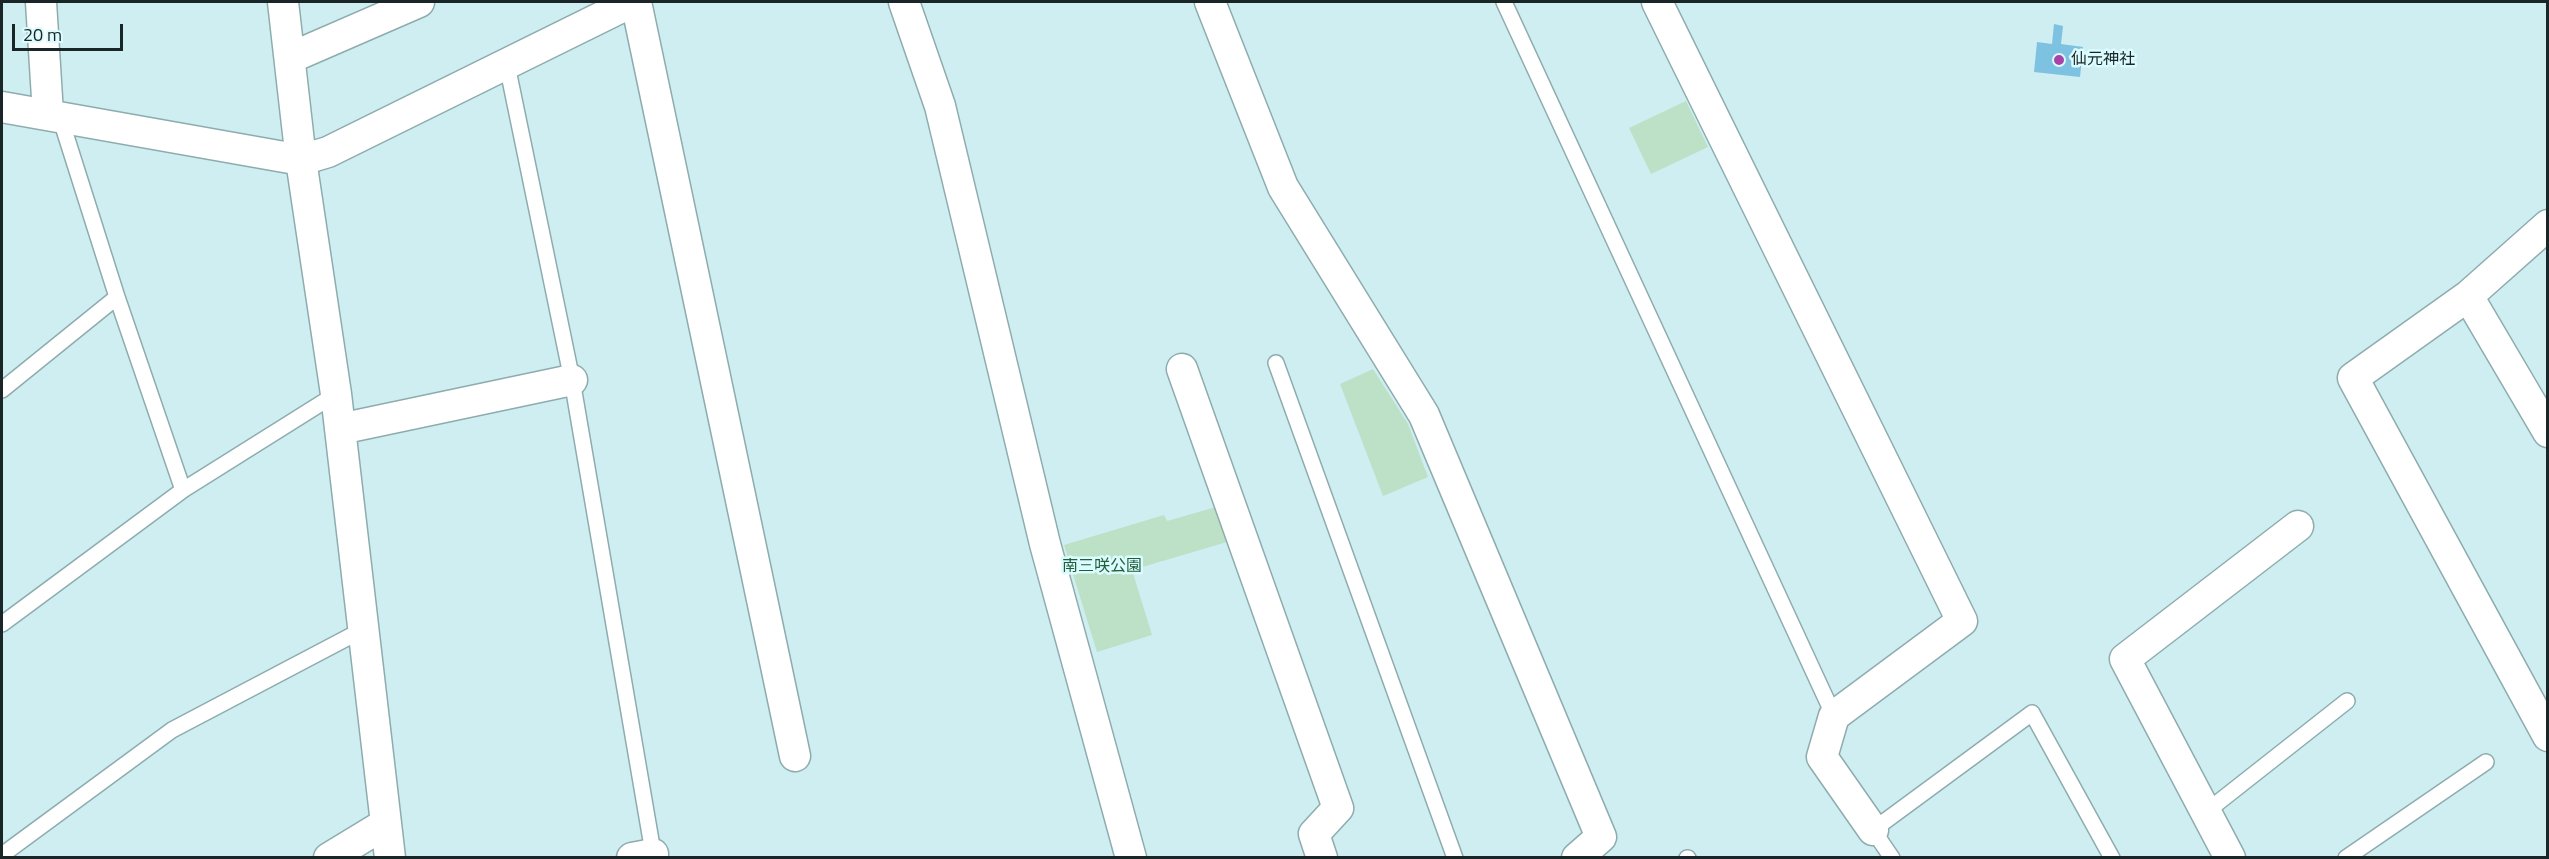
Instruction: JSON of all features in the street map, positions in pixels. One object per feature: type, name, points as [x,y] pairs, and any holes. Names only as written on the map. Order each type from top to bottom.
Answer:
[{"type":"street","points":[[41,2],[54,116]]},
{"type":"street","points":[[283,2],[301,160],[336,394],[390,858]]},
{"type":"street","points":[[290,58],[419,2]]},
{"type":"street","points":[[2,107],[301,160],[328,152],[634,2],[795,756]]},
{"type":"street","points":[[904,2],[940,106],[1046,544],[1131,858]]},
{"type":"street","points":[[1210,2],[1283,187],[1424,415],[1601,837],[1577,858]]},
{"type":"street","points":[[1657,2],[1962,621],[1833,716],[1822,757],[1873,830]]},
{"type":"street","points":[[2547,225],[2468,296],[2353,378],[2547,736]]},
{"type":"street","points":[[2468,296],[2547,432]]},
{"type":"street","points":[[1182,369],[1338,808],[1314,834],[1322,858]]},
{"type":"street","points":[[340,429],[572,380]]},
{"type":"street","points":[[2230,858],[2125,659],[2298,526]]},
{"type":"street","points":[[330,858],[385,824]]},
{"type":"lane","points":[[1504,2],[1833,716]]},
{"type":"lane","points":[[507,65],[572,380],[646,856]]},
{"type":"lane","points":[[54,116],[183,490]]},
{"type":"lane","points":[[2,390],[117,297]]},
{"type":"lane","points":[[1276,363],[1455,858]]},
{"type":"lane","points":[[2,624],[183,490],[336,394]]},
{"type":"lane","points":[[2,855],[172,730],[364,629]]},
{"type":"lane","points":[[2206,812],[2347,701]]},
{"type":"lane","points":[[1893,858],[1873,830],[2032,713],[2112,858]]},
{"type":"lane","points":[[2346,858],[2486,762]]},
{"type":"green space","points":[[1686,101],[1708,147],[1651,174],[1629,128]]},
{"type":"green space","points":[[1373,369],[1408,424],[1428,477],[1383,496],[1340,384]]},
{"type":"green space","name":"南三咲公園","points":[[1216,507],[1227,542],[1132,570],[1152,635],[1097,652],[1064,545],[1164,515],[1167,521]]},
{"type":"building","name":"仙元神社","points":[[2054,24],[2063,26],[2061,44],[2083,47],[2080,77],[2034,72],[2037,42],[2052,44]]},
{"type":"place","name":"仙元神社","points":[[2059,60]]}]
